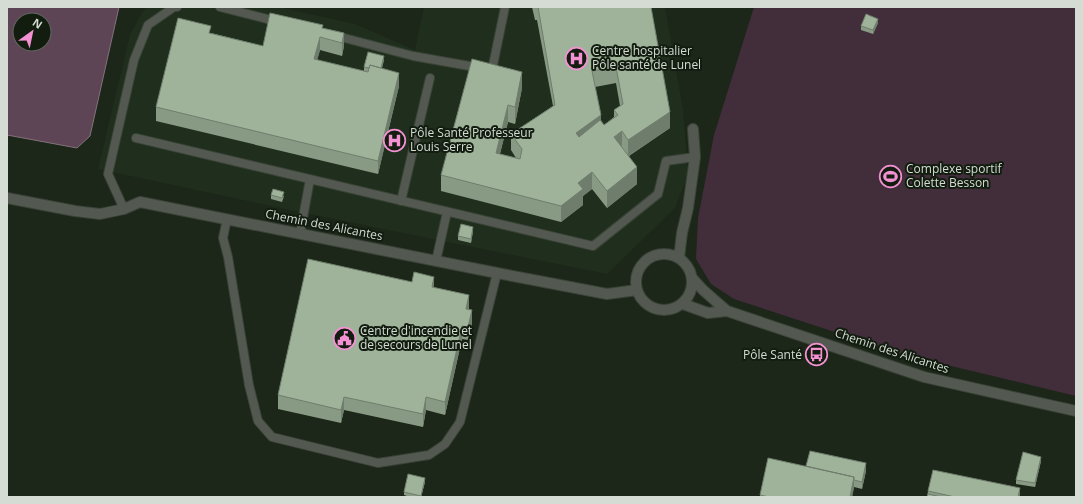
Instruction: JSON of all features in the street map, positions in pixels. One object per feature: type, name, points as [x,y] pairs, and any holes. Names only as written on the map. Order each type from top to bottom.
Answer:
[{"type":"street","points":[[679,258],[695,157],[693,129]]},
{"type":"street","name":"Chemin des Alicantes","points":[[7,198],[75,211],[100,214],[124,209],[140,202],[607,294],[637,290]]},
{"type":"street","points":[[660,254],[670,254],[686,263],[693,279],[689,297],[683,304],[675,309],[666,311],[656,310],[648,305],[641,299],[637,290],[636,280],[638,271],[643,263],[651,257],[660,254]]},
{"type":"street","name":"Chemin des Alicantes","points":[[693,279],[727,311],[924,377],[1076,411]]},
{"type":"street","name":"Chemin des Alicantes","points":[[683,304],[708,313],[727,311]]},
{"type":"lane","points":[[124,209],[108,174],[134,60],[148,25],[174,7],[177,7]]},
{"type":"lane","points":[[220,7],[290,24]]},
{"type":"lane","points":[[329,34],[413,56],[492,70],[506,7]]},
{"type":"lane","points":[[401,201],[430,78]]},
{"type":"lane","points":[[136,138],[593,246],[658,194],[666,161],[695,157]]},
{"type":"lane","points":[[300,234],[310,179]]},
{"type":"lane","points":[[436,261],[447,212]]},
{"type":"lane","points":[[226,220],[223,238],[228,257],[249,385],[258,421],[272,437],[378,463],[429,455],[445,444],[460,422],[497,273]]},
{"type":"shaded area","points":[[7,7],[119,7],[90,136],[77,148],[7,135]]},
{"type":"shaded area","name":"Pôle Santé Professeur Louis Serre","points":[[148,7],[278,7],[355,24],[415,50],[424,7],[665,7],[683,110],[688,175],[675,208],[607,274],[295,211],[98,169],[130,35],[143,11]]},
{"type":"shaded area","name":"Complexe sportif Colette Besson","points":[[754,7],[1076,7],[1076,396],[905,355],[734,299],[711,284],[696,259],[698,218],[714,135]]},
{"type":"building","points":[[538,7],[651,7],[670,112],[628,140],[622,131],[614,137],[637,167],[607,191],[592,172],[578,183],[583,189],[561,206],[441,175],[472,59],[522,72],[515,107],[508,105],[496,153],[520,159],[522,149],[511,134],[555,105]],"holes":[[[616,67],[623,104],[614,110],[618,115],[604,125],[600,120],[579,137],[576,133],[601,115],[592,71]]]},
{"type":"building","points":[[270,13],[323,25],[322,28],[344,33],[342,43],[320,37],[314,59],[368,72],[370,65],[399,73],[378,161],[156,107],[178,18],[211,26],[209,33],[263,46]]},
{"type":"building","points":[[866,14],[878,19],[873,30],[861,26]]},
{"type":"building","points":[[368,52],[384,56],[381,68],[370,65],[369,68],[364,67]]},
{"type":"building","points":[[273,189],[284,192],[282,198],[271,195]]},
{"type":"building","points":[[461,224],[473,227],[471,239],[458,236]]},
{"type":"building","points":[[308,259],[412,282],[414,272],[434,277],[432,287],[469,295],[466,309],[472,310],[468,327],[462,326],[445,402],[426,397],[423,414],[344,397],[341,410],[278,395]]},
{"type":"building","points":[[810,451],[866,463],[862,482],[854,480],[854,477],[806,466]]},
{"type":"building","points":[[1023,452],[1041,457],[1035,483],[1016,480]]},
{"type":"building","points":[[768,458],[854,477],[850,497],[769,497],[760,495]]},
{"type":"building","points":[[933,470],[1020,488],[1018,497],[955,497],[928,491]]},
{"type":"building","points":[[408,474],[425,478],[421,496],[404,492]]},
{"type":"building","points":[[928,494],[941,497],[927,497]]},
{"type":"place","name":"Centre hospitalier Pôle santé de Lunel","points":[[576,58]]},
{"type":"place","name":"Pôle Santé Professeur Louis Serre","points":[[395,140]]},
{"type":"place","name":"Complexe sportif Colette Besson","points":[[891,176]]},
{"type":"place","name":"Centre d'incendie et de secours de Lunel","points":[[344,338]]},
{"type":"place","name":"Pôle Santé","points":[[817,355]]}]
